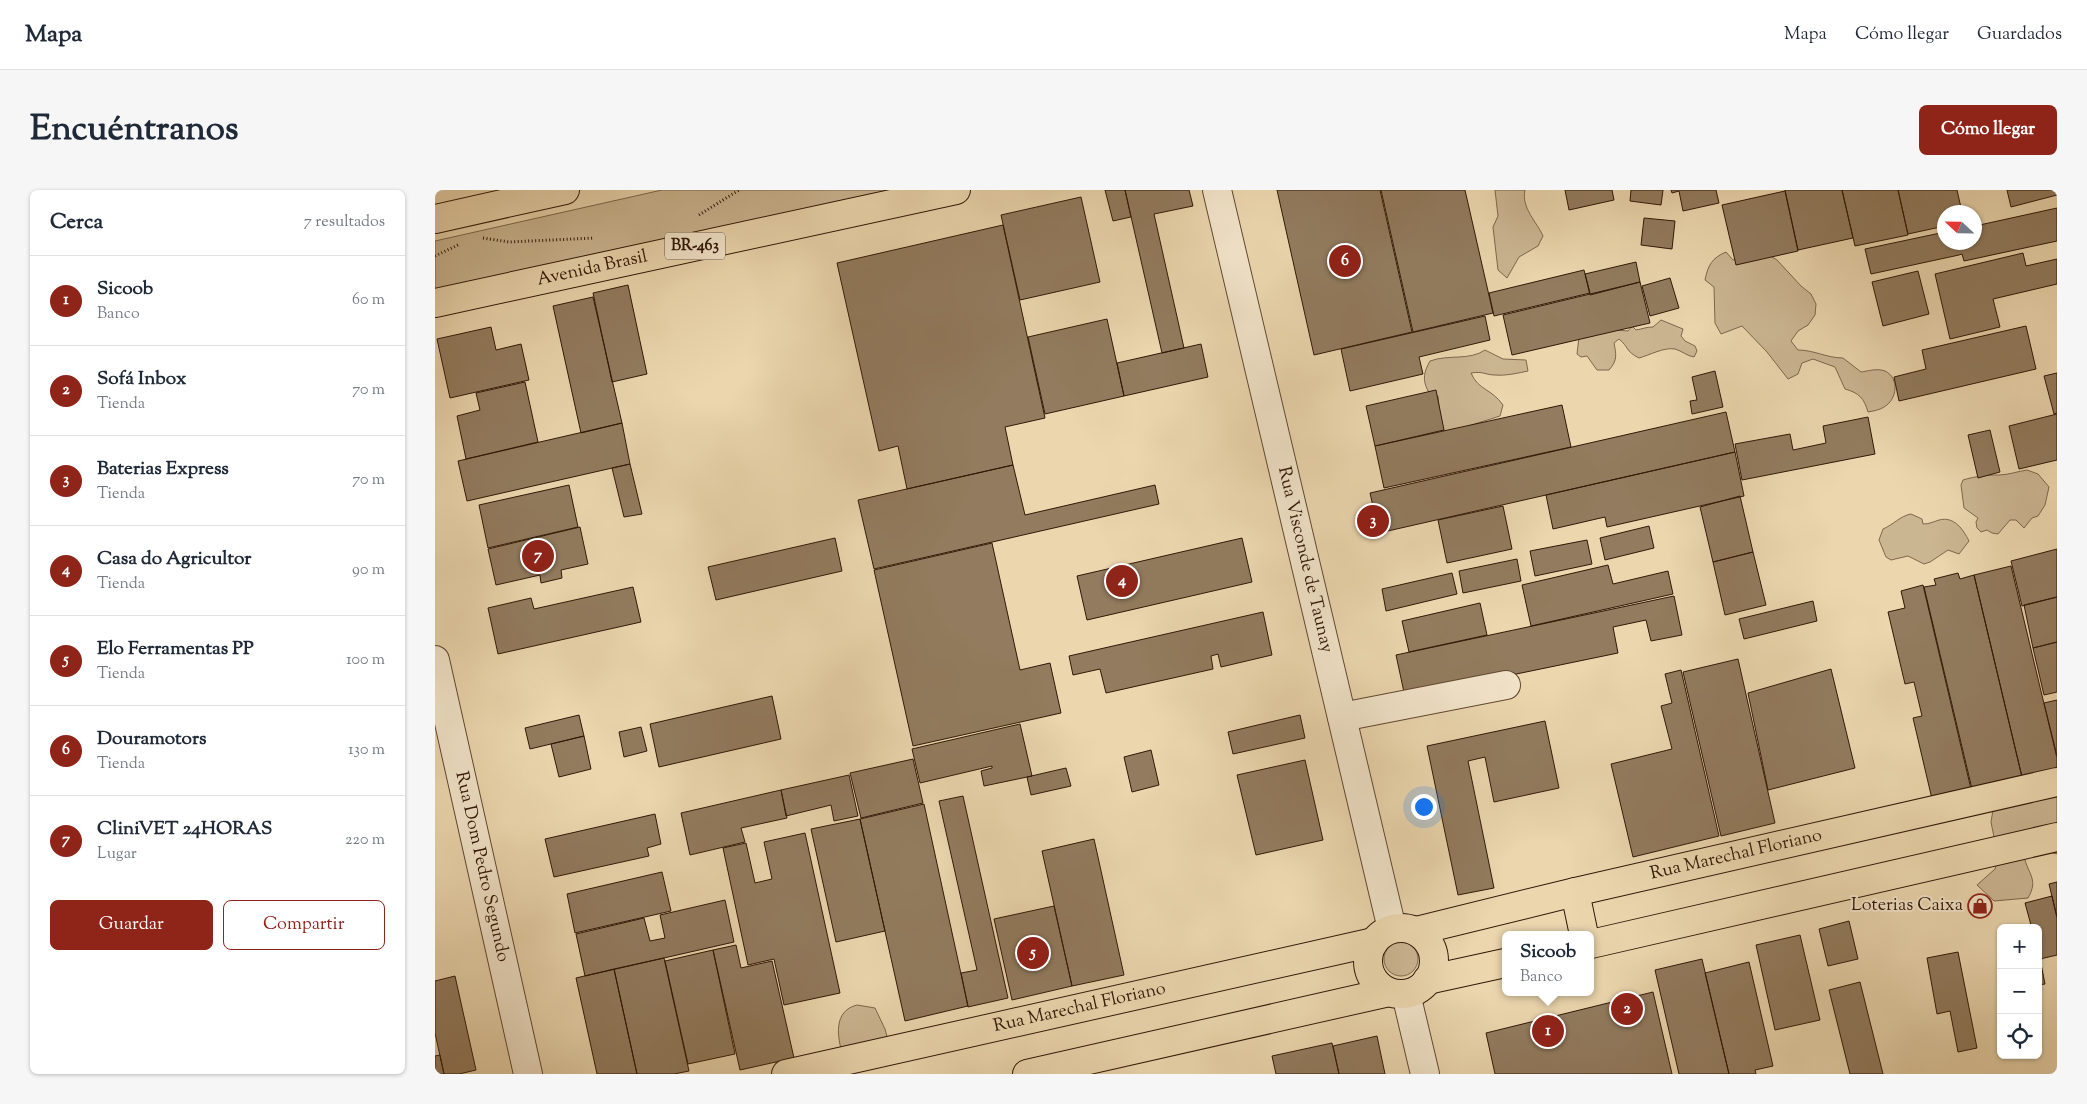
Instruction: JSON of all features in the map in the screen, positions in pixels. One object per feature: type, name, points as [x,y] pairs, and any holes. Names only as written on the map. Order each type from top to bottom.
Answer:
[{"type":"main road","points":[[435,219],[565,190]]},
{"type":"main road","name":"Avenida Brasil","points":[[435,303],[956,190]]},
{"type":"main road","name":"Rua Marechal Floriano","points":[[786,1074],[2057,782]]},
{"type":"main road","points":[[1594,943],[2057,837]]},
{"type":"main road","points":[[1575,892],[1583,931]]},
{"type":"main road","points":[[1394,934],[1427,940],[1433,953],[1433,968],[1407,989],[1377,984],[1369,971],[1368,956],[1394,934]]},
{"type":"main road","points":[[1027,1074],[1407,989],[1502,964]]},
{"type":"street","name":"Rua Visconde de Taunay","points":[[1217,190],[1394,934]]},
{"type":"street","name":"Rua Dom Pedro Segundo","points":[[435,660],[528,1074]]},
{"type":"street","points":[[1342,717],[1506,685]]},
{"type":"street","points":[[1407,989],[1425,1074]]},
{"type":"path","points":[[692,217],[700,215],[739,190]]},
{"type":"path","points":[[477,240],[484,238],[509,242],[596,238]]},
{"type":"path","points":[[435,256],[462,243]]},
{"type":"shaded area","points":[[662,190],[891,190],[441,291],[435,288],[435,241]]},
{"type":"shaded area","points":[[1495,190],[1525,190],[1524,197],[1527,209],[1543,236],[1538,246],[1519,257],[1507,278],[1498,270],[1493,227],[1498,216]]},
{"type":"shaded area","points":[[1726,252],[1733,260],[1767,254],[1777,260],[1811,294],[1816,304],[1815,315],[1808,325],[1798,331],[1791,341],[1798,350],[1843,358],[1861,372],[1882,370],[1890,374],[1895,384],[1895,389],[1892,399],[1888,404],[1881,409],[1868,412],[1865,403],[1860,397],[1854,392],[1845,389],[1835,367],[1813,359],[1802,363],[1798,374],[1788,379],[1767,352],[1742,326],[1721,334],[1715,323],[1714,287],[1705,280],[1711,263]]},
{"type":"shaded area","points":[[1661,320],[1683,329],[1681,336],[1685,341],[1695,346],[1697,351],[1694,357],[1671,349],[1639,358],[1631,353],[1619,339],[1614,343],[1615,360],[1609,370],[1597,370],[1587,356],[1581,357],[1577,354],[1579,337],[1616,330],[1628,331],[1632,326],[1636,330],[1653,327]]},
{"type":"shaded area","points":[[1485,350],[1503,359],[1526,360],[1528,371],[1503,375],[1471,373],[1477,383],[1503,405],[1500,416],[1462,428],[1451,434],[1441,429],[1438,396],[1428,391],[1426,387],[1424,379],[1426,369],[1430,361],[1472,355]]},
{"type":"shaded area","points":[[2027,470],[2038,474],[2049,487],[2045,505],[2038,516],[2032,518],[2024,528],[2016,520],[2010,520],[1998,534],[1987,530],[1981,532],[1977,528],[1976,522],[1978,518],[1964,508],[1961,485],[1963,480]]},
{"type":"shaded area","points":[[1911,514],[1922,519],[1923,524],[1944,519],[1954,522],[1961,528],[1969,541],[1959,554],[1948,550],[1924,564],[1908,556],[1891,560],[1886,557],[1879,540],[1883,529]]},
{"type":"shaded area","points":[[2057,778],[2057,854],[2032,848],[2024,856],[2033,881],[2028,898],[1994,901],[1977,885],[1995,869],[1998,857],[1991,822],[1993,810]]},
{"type":"shaded area","points":[[1401,942],[1413,947],[1418,959],[1413,971],[1401,976],[1389,971],[1384,959],[1389,947]]},
{"type":"shaded area","points":[[857,1005],[875,1008],[888,1040],[843,1056],[838,1033],[840,1019],[849,1008]]},
{"type":"building","points":[[1105,190],[1125,190],[1131,217],[1113,221]]},
{"type":"building","points":[[1125,190],[1189,190],[1193,206],[1154,214],[1184,348],[1162,353]]},
{"type":"building","points":[[1277,190],[1380,190],[1412,332],[1314,355]]},
{"type":"building","points":[[1381,190],[1465,190],[1493,313],[1413,332]]},
{"type":"building","points":[[1565,190],[1612,190],[1614,200],[1569,210]]},
{"type":"building","points":[[1631,190],[1663,190],[1661,205],[1630,201]]},
{"type":"building","points":[[1671,190],[1716,190],[1719,203],[1683,211],[1679,191],[1672,193]]},
{"type":"building","points":[[1785,190],[1842,190],[1853,238],[1798,250]]},
{"type":"building","points":[[1842,190],[1898,190],[1908,235],[1855,246]]},
{"type":"building","points":[[1898,190],[1957,190],[1960,205],[1937,205],[1937,228],[1908,234]]},
{"type":"building","points":[[2007,190],[2057,190],[2057,195],[2011,207]]},
{"type":"building","points":[[1785,191],[1798,251],[1736,265],[1722,205]]},
{"type":"building","points":[[1081,197],[1100,282],[1020,300],[1001,215]]},
{"type":"building","points":[[2057,208],[2057,241],[1964,261],[1962,254],[1871,274],[1865,249],[1937,234],[1937,250],[1982,250],[1982,224]]},
{"type":"building","points":[[1644,218],[1675,221],[1672,249],[1641,245]]},
{"type":"building","points":[[1003,225],[1045,418],[1005,427],[1013,465],[907,489],[898,446],[879,451],[837,263]]},
{"type":"building","points":[[2023,253],[2026,266],[2057,259],[2057,284],[1993,299],[2000,327],[1950,339],[1935,274]]},
{"type":"building","points":[[1636,262],[1640,282],[1590,295],[1585,274]]},
{"type":"building","points":[[1584,270],[1590,293],[1494,316],[1489,293]]},
{"type":"building","points":[[1918,271],[1929,314],[1883,326],[1872,282]]},
{"type":"building","points":[[1670,278],[1679,308],[1650,316],[1642,286]]},
{"type":"building","points":[[1640,282],[1650,323],[1512,355],[1503,315]]},
{"type":"building","points":[[628,285],[647,374],[612,382],[593,293]]},
{"type":"building","points":[[593,297],[622,423],[581,433],[553,306]]},
{"type":"building","points":[[1485,316],[1490,340],[1419,357],[1423,374],[1350,391],[1341,349]]},
{"type":"building","points":[[1107,319],[1124,396],[1045,414],[1028,337]]},
{"type":"building","points":[[2026,326],[2036,369],[1899,401],[1894,377],[1926,369],[1922,350]]},
{"type":"building","points":[[491,327],[496,350],[521,344],[529,380],[450,398],[437,339]]},
{"type":"building","points":[[1201,344],[1208,377],[1124,396],[1117,363]]},
{"type":"building","points":[[1715,371],[1723,407],[1692,414],[1690,401],[1697,400],[1692,377]]},
{"type":"building","points":[[2057,373],[2057,413],[2054,414],[2044,376]]},
{"type":"building","points":[[525,382],[538,442],[466,459],[457,416],[480,410],[476,393]]},
{"type":"building","points":[[1436,390],[1444,430],[1375,446],[1366,406]]},
{"type":"building","points":[[1562,405],[1571,447],[1384,488],[1375,446]]},
{"type":"building","points":[[1726,412],[1735,452],[1379,533],[1370,493]]},
{"type":"building","points":[[2057,414],[2057,460],[2019,469],[2009,426]]},
{"type":"building","points":[[1868,417],[1875,454],[1742,480],[1735,444],[1790,434],[1793,450],[1826,443],[1823,426]]},
{"type":"building","points":[[622,423],[630,464],[467,501],[458,461]]},
{"type":"building","points":[[1990,430],[2000,472],[1978,478],[1968,435]]},
{"type":"building","points":[[1735,452],[1744,496],[1607,527],[1605,517],[1553,529],[1546,495]]},
{"type":"building","points":[[630,464],[642,514],[624,517],[612,468]]},
{"type":"building","points":[[1013,465],[1025,515],[1155,485],[1159,504],[874,569],[858,500]]},
{"type":"building","points":[[569,485],[578,527],[488,548],[479,505]]},
{"type":"building","points":[[1740,496],[1753,552],[1713,562],[1700,507]]},
{"type":"building","points":[[1503,506],[1512,549],[1447,563],[1438,520]]},
{"type":"building","points":[[1649,526],[1654,548],[1605,560],[1600,538]]},
{"type":"building","points":[[580,527],[588,564],[561,570],[562,578],[541,583],[540,575],[496,585],[488,549]]},
{"type":"building","points":[[835,538],[842,571],[716,600],[708,567]]},
{"type":"building","points":[[1242,538],[1252,582],[1087,620],[1077,576]]},
{"type":"building","points":[[1587,540],[1592,564],[1535,576],[1530,551]]},
{"type":"building","points":[[992,543],[1020,670],[1050,663],[1061,713],[913,746],[874,570]]},
{"type":"building","points":[[2057,549],[2057,597],[2022,606],[2011,561]]},
{"type":"building","points":[[1753,552],[1766,605],[1725,615],[1713,562]]},
{"type":"building","points":[[1517,559],[1521,581],[1463,593],[1459,571]]},
{"type":"building","points":[[1608,565],[1613,584],[1668,571],[1673,594],[1531,626],[1522,585]]},
{"type":"building","points":[[2011,566],[2057,758],[2057,769],[2022,777],[1974,575]]},
{"type":"building","points":[[1452,573],[1457,594],[1386,611],[1382,589]]},
{"type":"building","points":[[1958,573],[1960,579],[1974,575],[2022,777],[1972,789],[1924,587],[1936,585],[1934,579]]},
{"type":"building","points":[[1923,585],[1971,789],[1932,799],[1913,718],[1922,716],[1914,682],[1905,684],[1888,612],[1905,608],[1901,591]]},
{"type":"building","points":[[633,587],[641,622],[498,654],[488,608],[531,598],[534,609]]},
{"type":"building","points":[[1674,596],[1682,635],[1651,641],[1646,620],[1613,627],[1618,653],[1405,697],[1396,655]]},
{"type":"building","points":[[2057,597],[2057,642],[2033,648],[2024,605]]},
{"type":"building","points":[[1813,601],[1817,621],[1744,639],[1739,619]]},
{"type":"building","points":[[1480,603],[1487,635],[1409,652],[1402,621]]},
{"type":"building","points":[[1263,612],[1272,655],[1221,667],[1218,654],[1211,656],[1213,669],[1106,693],[1100,669],[1073,675],[1069,656]]},
{"type":"building","points":[[2057,642],[2057,692],[2044,695],[2033,648]]},
{"type":"building","points":[[1738,659],[1775,823],[1721,836],[1683,672]]},
{"type":"building","points":[[1831,669],[1855,768],[1768,790],[1748,693]]},
{"type":"building","points":[[1681,670],[1719,836],[1633,857],[1611,764],[1672,749],[1661,706],[1672,703],[1665,674]]},
{"type":"building","points":[[772,696],[781,739],[659,767],[650,724]]},
{"type":"building","points":[[2057,700],[2057,756],[2044,703]]},
{"type":"building","points":[[579,715],[584,736],[530,749],[525,728]]},
{"type":"building","points":[[1300,715],[1305,738],[1233,754],[1228,732]]},
{"type":"building","points":[[1545,721],[1559,788],[1494,802],[1485,757],[1468,761],[1494,888],[1458,895],[1427,746]]},
{"type":"building","points":[[1020,724],[1032,776],[984,786],[981,771],[992,768],[992,766],[920,783],[912,749]]},
{"type":"building","points":[[641,727],[647,751],[624,757],[619,732]]},
{"type":"building","points":[[584,736],[591,769],[559,777],[551,744]]},
{"type":"building","points":[[1151,750],[1159,785],[1132,792],[1124,757]]},
{"type":"building","points":[[913,759],[923,803],[861,818],[850,773]]},
{"type":"building","points":[[1305,760],[1323,840],[1256,855],[1237,775]]},
{"type":"building","points":[[1066,768],[1071,786],[1031,795],[1027,777]]},
{"type":"building","points":[[849,775],[858,816],[834,821],[831,805],[786,816],[781,790]]},
{"type":"building","points":[[781,790],[787,818],[741,828],[745,842],[690,855],[681,813]]},
{"type":"building","points":[[963,796],[1008,998],[968,1007],[961,973],[977,970],[939,801]]},
{"type":"building","points":[[924,804],[968,1006],[905,1021],[860,819]]},
{"type":"building","points":[[655,814],[661,844],[647,848],[649,856],[554,877],[545,839]]},
{"type":"building","points":[[860,819],[885,931],[836,942],[811,829]]},
{"type":"building","points":[[805,833],[840,993],[784,1005],[774,959],[748,965],[723,848],[746,843],[755,883],[772,879],[764,842]]},
{"type":"building","points":[[1094,839],[1124,975],[1072,986],[1042,851]]},
{"type":"building","points":[[662,872],[671,911],[575,933],[567,894]]},
{"type":"building","points":[[2057,882],[2057,917],[2049,884]]},
{"type":"building","points":[[2052,896],[2057,918],[2057,955],[2042,959],[2042,924],[2031,924],[2025,903]]},
{"type":"building","points":[[725,900],[734,942],[585,976],[576,934],[644,918],[650,941],[665,938],[660,915]]},
{"type":"building","points":[[1054,906],[1072,986],[1012,1000],[994,919]]},
{"type":"building","points":[[1849,921],[1858,959],[1828,966],[1819,929]]},
{"type":"building","points":[[1800,935],[1820,1020],[1775,1030],[1756,945]]},
{"type":"building","points":[[736,945],[741,968],[772,961],[794,1058],[740,1070],[713,950]]},
{"type":"building","points":[[713,950],[735,1054],[688,1064],[665,961]]},
{"type":"building","points":[[1958,952],[1977,1048],[1958,1052],[1950,1011],[1937,1014],[1927,958]]},
{"type":"building","points":[[664,958],[689,1071],[674,1074],[637,1074],[614,969]]},
{"type":"building","points":[[1702,959],[1729,1074],[1679,1074],[1655,970]]},
{"type":"building","points":[[1749,962],[1773,1066],[1755,1070],[1756,1074],[1729,1074],[1705,973]]},
{"type":"building","points":[[614,969],[637,1074],[597,1074],[576,978]]},
{"type":"building","points":[[2042,969],[2045,984],[2042,984]]},
{"type":"building","points":[[455,976],[476,1070],[459,1074],[444,1074],[435,1033],[435,981]]},
{"type":"building","points":[[1860,982],[1883,1074],[1850,1074],[1829,990]]},
{"type":"building","points":[[1653,992],[1672,1074],[1495,1074],[1486,1033]]},
{"type":"building","points":[[1377,1036],[1385,1074],[1339,1074],[1333,1046]]},
{"type":"building","points":[[1332,1043],[1339,1074],[1276,1074],[1272,1056]]},
{"type":"building","points":[[440,1055],[444,1074],[435,1074],[435,1056]]},
{"type":"place","name":"Douramotors","points":[[1345,261]]},
{"type":"place","name":"Baterias Express","points":[[1373,521]]},
{"type":"place","name":"CliniVET 24HORAS","points":[[538,556]]},
{"type":"place","name":"Casa do Agricultor","points":[[1122,581]]},
{"type":"place","name":"Loterias Caixa","points":[[1980,906]]},
{"type":"place","name":"Elo Ferramentas PP","points":[[1033,953]]},
{"type":"place","name":"Sofá Inbox","points":[[1627,1009]]},
{"type":"place","name":"Sicoob","points":[[1548,1031]]}]
